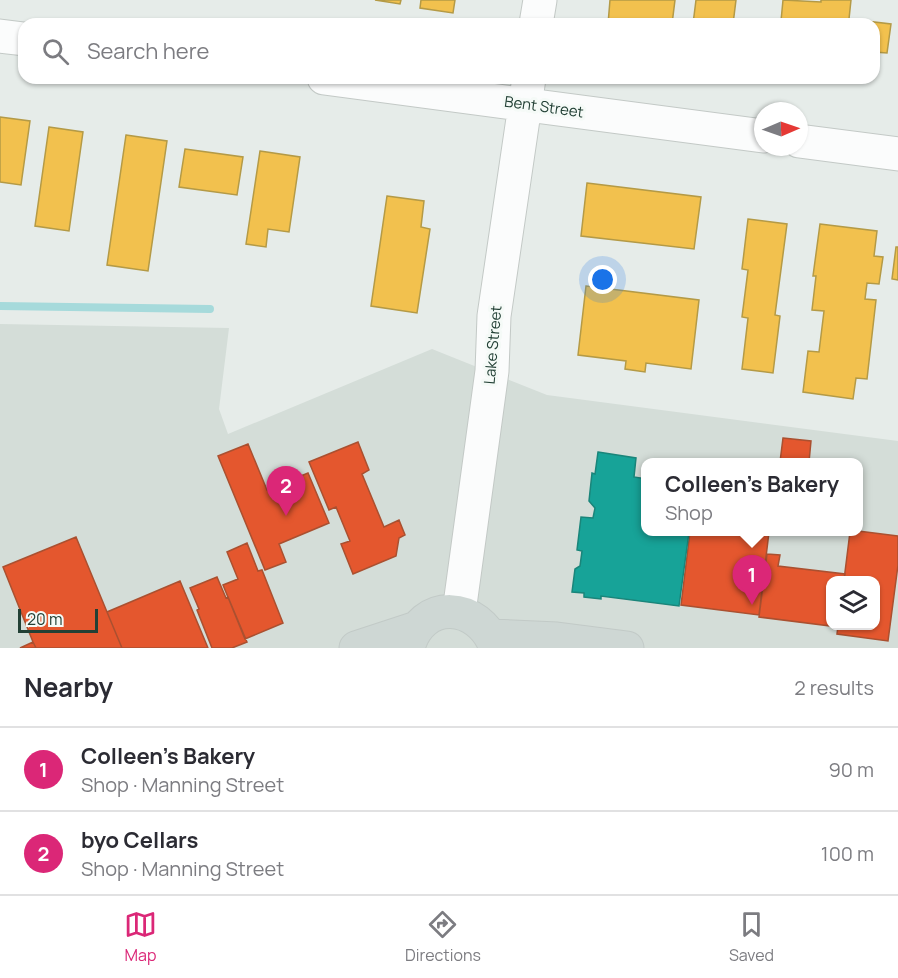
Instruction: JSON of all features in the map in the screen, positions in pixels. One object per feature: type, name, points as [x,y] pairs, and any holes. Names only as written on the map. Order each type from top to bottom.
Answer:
[{"type":"main road","points":[[356,648],[412,638],[426,620],[437,615],[459,612],[478,621],[494,642],[557,639],[627,648]]},
{"type":"street","points":[[537,18],[540,0]]},
{"type":"street","points":[[0,36],[18,38]]},
{"type":"street","name":"Bent Street","points":[[418,84],[527,91],[754,134]]},
{"type":"street","name":"Lake Street","points":[[459,612],[492,371],[494,316],[527,91]]},
{"type":"street","points":[[808,142],[898,154]]},
{"type":"shaded area","points":[[0,324],[229,328],[219,409],[228,434],[432,349],[547,395],[898,441],[898,648],[0,648]]},
{"type":"building: Homes","points":[[375,0],[401,0],[400,4]]},
{"type":"building: Homes","points":[[421,0],[455,0],[453,13],[420,8]]},
{"type":"building: Homes","points":[[610,0],[675,0],[673,18],[608,18]]},
{"type":"building: Homes","points":[[696,0],[736,0],[734,18],[694,18]]},
{"type":"building: Homes","points":[[783,0],[821,2],[821,0],[851,0],[849,18],[781,18]]},
{"type":"building: Homes","points":[[880,23],[891,24],[887,53],[880,52]]},
{"type":"building: Homes","points":[[0,117],[30,121],[21,185],[0,182]]},
{"type":"building: Homes","points":[[49,127],[83,132],[69,231],[35,226]]},
{"type":"building: Homes","points":[[126,135],[167,141],[148,271],[107,265]]},
{"type":"building: Homes","points":[[185,149],[243,157],[237,195],[179,187]]},
{"type":"building: Homes","points":[[260,151],[300,157],[289,232],[268,229],[266,247],[246,244]]},
{"type":"building: Homes","points":[[587,183],[701,197],[694,249],[581,236]]},
{"type":"building: Homes","points":[[387,196],[424,201],[421,227],[430,229],[417,313],[371,306]]},
{"type":"building: Homes","points":[[748,219],[787,224],[775,315],[780,316],[773,373],[742,369],[748,318],[742,317],[748,270],[742,269]]},
{"type":"building: Homes","points":[[820,224],[877,231],[874,256],[883,257],[879,284],[867,283],[865,299],[876,300],[867,379],[856,378],[853,399],[803,392],[808,351],[819,352],[824,311],[812,310],[816,276],[813,276]]},
{"type":"building: Homes","points":[[896,247],[898,247],[898,280],[892,279]]},
{"type":"building: Homes","points":[[586,286],[699,300],[691,369],[646,363],[645,372],[625,369],[626,361],[578,355]]},
{"type":"building: Shops","points":[[783,438],[811,441],[809,458],[780,458]]},
{"type":"building: Shops","points":[[358,442],[369,470],[362,474],[384,527],[399,520],[405,535],[399,538],[396,556],[353,574],[341,544],[350,541],[336,507],[329,510],[309,462]]},
{"type":"building: Shops","points":[[248,444],[267,490],[308,473],[329,523],[279,544],[286,562],[265,570],[218,456]]},
{"type":"building: Shops","points":[[863,532],[898,536],[898,565],[888,641],[837,634],[838,630],[880,630],[880,576],[844,576],[850,536],[863,536]]},
{"type":"building: Shops","points":[[690,536],[769,536],[759,615],[681,605]]},
{"type":"building: Shops","points":[[76,537],[122,648],[36,648],[33,642],[3,567]]},
{"type":"building: Shops","points":[[247,543],[258,571],[262,570],[283,623],[245,639],[223,585],[238,579],[227,552]]},
{"type":"building: Shops","points":[[767,554],[780,555],[778,566],[845,574],[845,576],[826,576],[826,625],[759,617]]},
{"type":"building: Shops","points":[[217,577],[247,642],[232,648],[212,648],[190,588]]},
{"type":"building: Shops","points":[[180,581],[208,648],[122,648],[107,612]]},
{"type":"building: Shops","points":[[33,642],[36,648],[20,648]]},
{"type":"building: Public","points":[[598,452],[636,458],[634,477],[641,478],[641,536],[688,536],[679,606],[601,596],[601,599],[584,597],[584,593],[572,592],[575,569],[580,566],[582,551],[577,550],[581,517],[593,518],[595,508],[589,501],[592,473],[595,474]]},
{"type":"waterway","points":[[0,306],[210,309]]},
{"type":"place","name":"byo Cellars","points":[[286,516]]},
{"type":"place","name":"Colleen's Bakery","points":[[752,605]]}]
